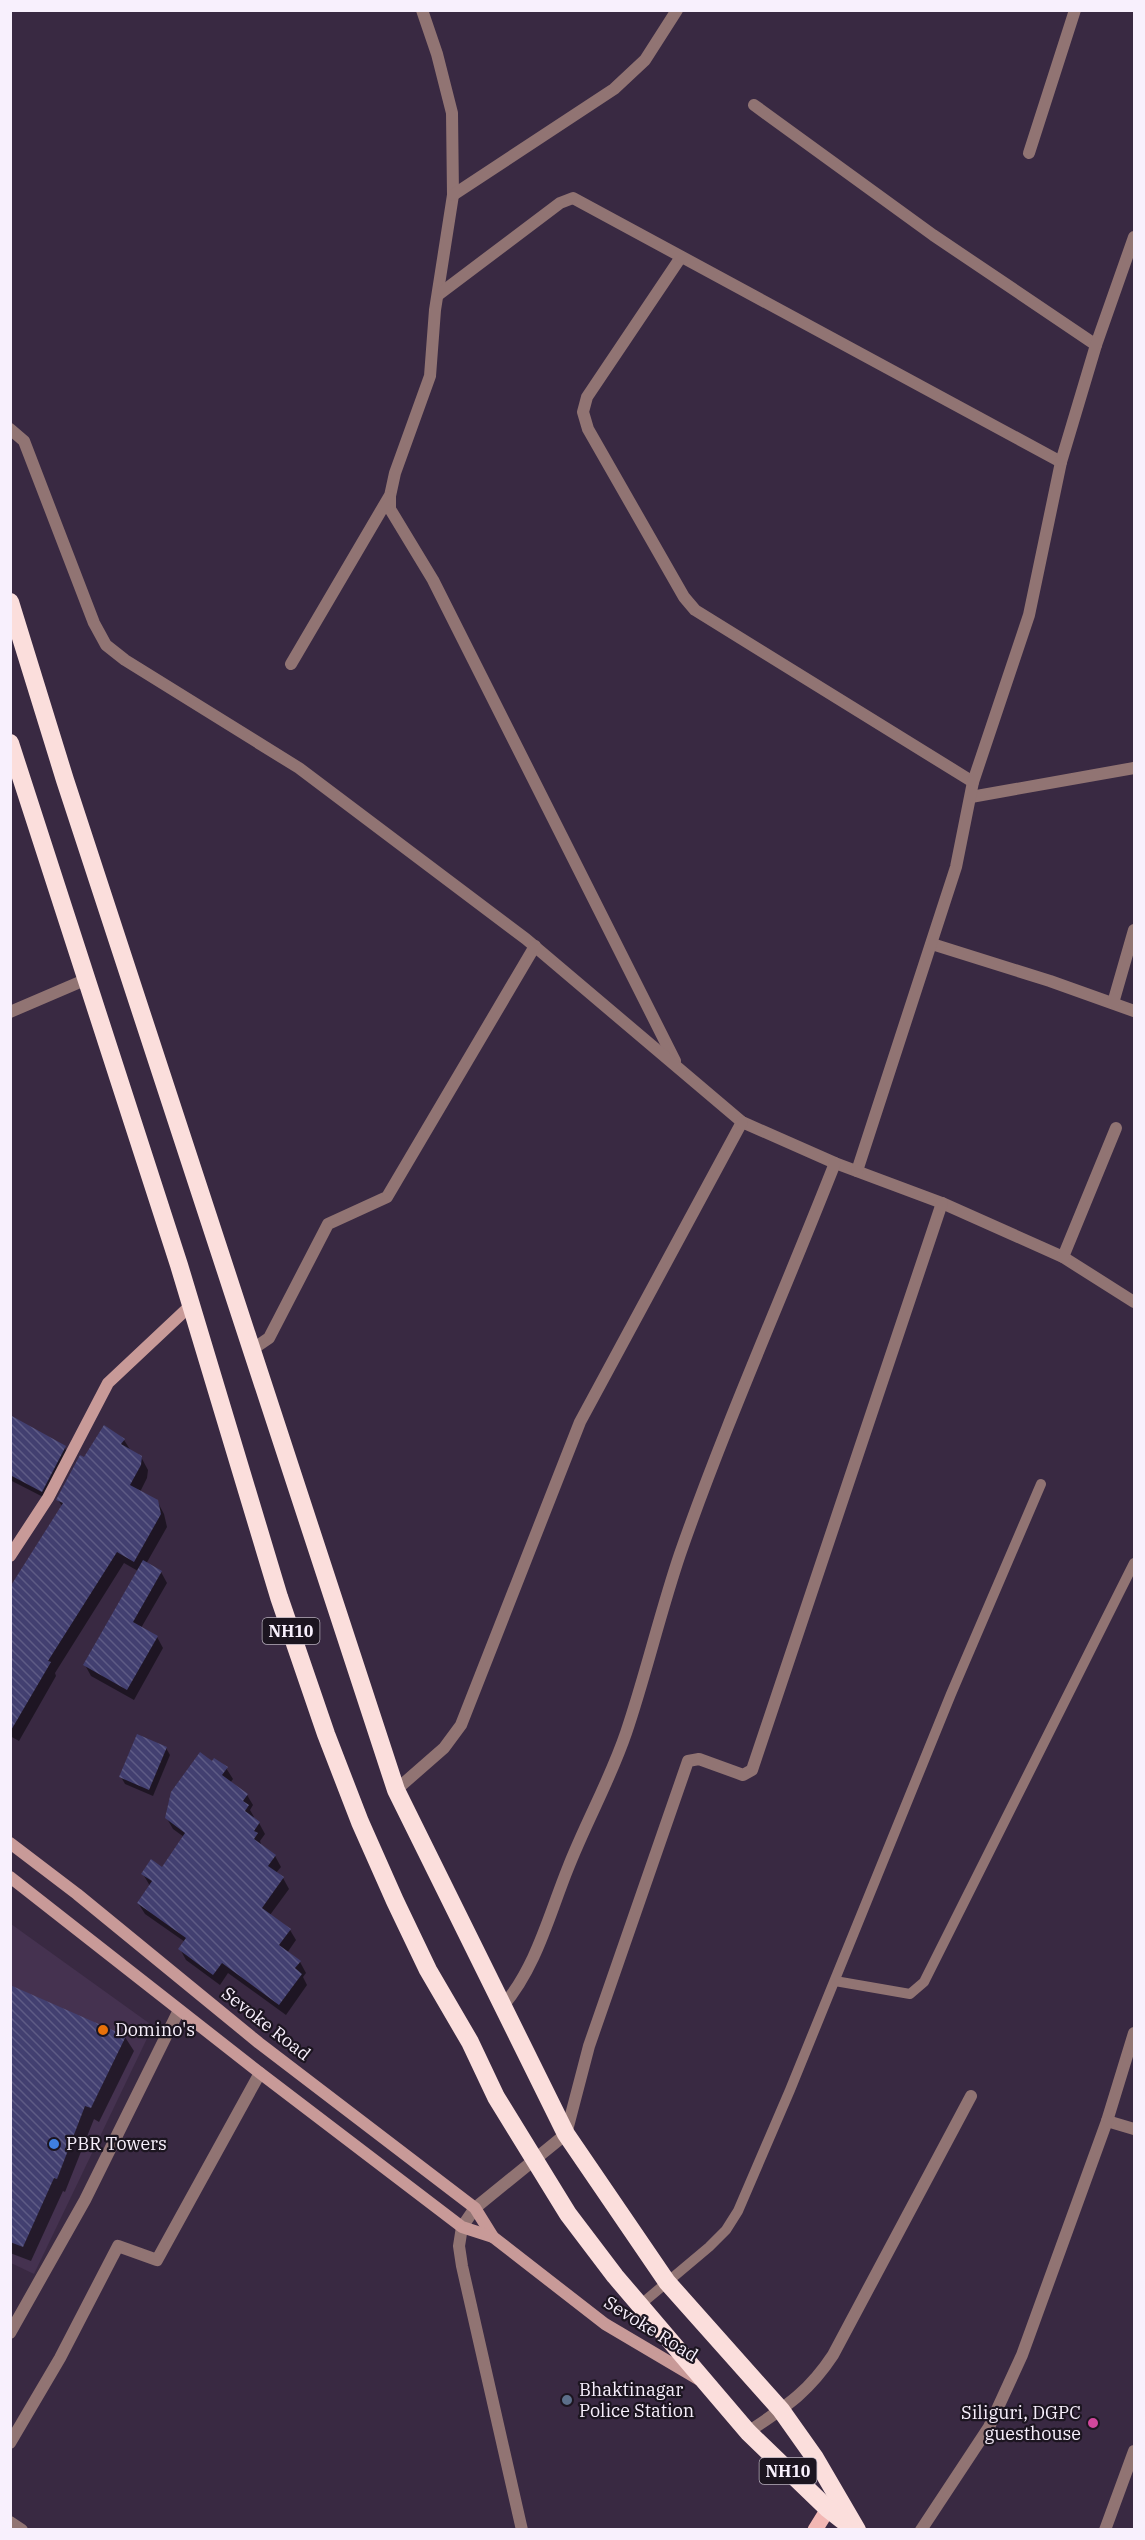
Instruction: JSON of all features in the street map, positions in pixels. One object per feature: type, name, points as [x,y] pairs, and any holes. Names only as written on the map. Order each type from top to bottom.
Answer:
[{"type":"highway","points":[[10,602],[65,780],[250,1351],[396,1790],[566,2134],[667,2282],[781,2410],[815,2458],[856,2529]]},
{"type":"highway","name":"NH10","points":[[11,744],[191,1305],[279,1597],[326,1734],[360,1822],[428,1970],[470,2042],[496,2097],[568,2214],[640,2305],[748,2433],[828,2509],[856,2529]]},
{"type":"main road","points":[[10,1556],[48,1498],[108,1383],[191,1305]]},
{"type":"main road","name":"Sevoke Road","points":[[10,1843],[102,1914],[259,2043],[475,2208],[493,2237]]},
{"type":"main road","name":"Sevoke Road","points":[[10,1877],[260,2073],[462,2227],[493,2237],[605,2324],[707,2384]]},
{"type":"main road","points":[[815,2529],[828,2509]]},
{"type":"street","points":[[422,10],[437,54],[452,113],[453,195],[438,295],[430,376],[395,473],[390,509],[442,599],[678,1068]]},
{"type":"street","points":[[453,195],[614,89],[645,60],[677,10]]},
{"type":"street","points":[[1029,153],[1075,10]]},
{"type":"street","points":[[754,105],[933,235],[1096,345]]},
{"type":"street","points":[[438,295],[560,203],[570,198],[1061,462]]},
{"type":"street","points":[[857,1171],[956,867],[973,782],[1029,615],[1061,462],[1096,345],[1134,237]]},
{"type":"street","points":[[681,257],[587,398],[583,412],[588,429],[603,456],[684,597],[695,610],[973,782]]},
{"type":"street","points":[[10,429],[24,441],[94,623],[106,645],[125,660],[299,768],[535,946],[742,1122],[835,1163],[942,1203],[1063,1257],[1134,1302]]},
{"type":"street","points":[[291,664],[390,496]]},
{"type":"street","points":[[971,797],[1134,768]]},
{"type":"street","points":[[1113,1004],[1134,930]]},
{"type":"street","points":[[932,944],[1134,1011]]},
{"type":"street","points":[[250,1351],[269,1338],[328,1224],[387,1197],[535,946]]},
{"type":"street","points":[[10,1012],[87,979]]},
{"type":"street","points":[[396,1790],[444,1748],[461,1725],[580,1422],[742,1122]]},
{"type":"street","points":[[1063,1257],[1116,1128]]},
{"type":"street","points":[[502,2007],[516,1991],[529,1969],[570,1864],[606,1784],[638,1698],[684,1545],[764,1335],[835,1163]]},
{"type":"street","points":[[522,2529],[462,2266],[459,2246],[462,2227],[475,2208],[566,2134],[589,2046],[688,1761],[699,1759],[743,1776],[753,1770],[942,1203]]},
{"type":"street","points":[[10,2333],[85,2200],[179,2010]]},
{"type":"street","points":[[921,2529],[989,2427],[1006,2393],[1107,2121],[1134,2034]]},
{"type":"street","points":[[10,2443],[60,2358],[118,2246],[157,2260],[260,2073]]},
{"type":"street","points":[[748,2433],[781,2410],[817,2380],[833,2355],[971,2096]]},
{"type":"street","points":[[1107,2121],[1134,2129]]},
{"type":"street","points":[[1105,2529],[1134,2451]]},
{"type":"street","points":[[10,2522],[22,2529]]},
{"type":"lane","points":[[640,2305],[710,2247],[726,2230],[738,2211],[951,1694],[1041,1484]]},
{"type":"lane","points":[[834,1981],[910,1994],[924,1982],[1134,1563]]},
{"type":"shaded area","name":"PBR Towers","points":[[11,1924],[153,2026],[34,2274],[11,2263]]},
{"type":"building","points":[[10,1415],[66,1446],[42,1492],[10,1475]]},
{"type":"building","points":[[104,1425],[125,1439],[121,1444],[142,1456],[141,1465],[130,1485],[158,1500],[161,1514],[134,1562],[117,1552],[48,1661],[51,1662],[10,1732],[10,1587],[63,1503],[56,1500],[80,1455],[84,1457]]},
{"type":"building","points":[[143,1560],[162,1571],[133,1622],[158,1636],[127,1690],[83,1665]]},
{"type":"building","points":[[137,1734],[167,1747],[149,1790],[119,1777]]},
{"type":"building","points":[[200,1752],[212,1761],[214,1758],[228,1767],[222,1775],[248,1794],[243,1801],[249,1805],[245,1811],[260,1822],[254,1831],[258,1833],[254,1839],[276,1855],[268,1866],[284,1877],[262,1908],[291,1929],[279,1945],[301,1961],[295,1968],[302,1974],[279,2005],[222,1963],[213,1975],[178,1949],[186,1938],[137,1903],[152,1881],[141,1874],[151,1859],[162,1867],[185,1833],[165,1818],[171,1792]]},
{"type":"building","points":[[10,1985],[126,2036],[91,2108],[85,2106],[57,2179],[54,2178],[23,2247],[10,2242]]},
{"type":"place","name":"Domino's","points":[[103,2030]]},
{"type":"place","name":"PBR Towers","points":[[54,2144]]},
{"type":"place","name":"Bhaktinagar Police Station","points":[[567,2400]]},
{"type":"place","name":"Siliguri, DGPC guesthouse","points":[[1093,2423]]}]
